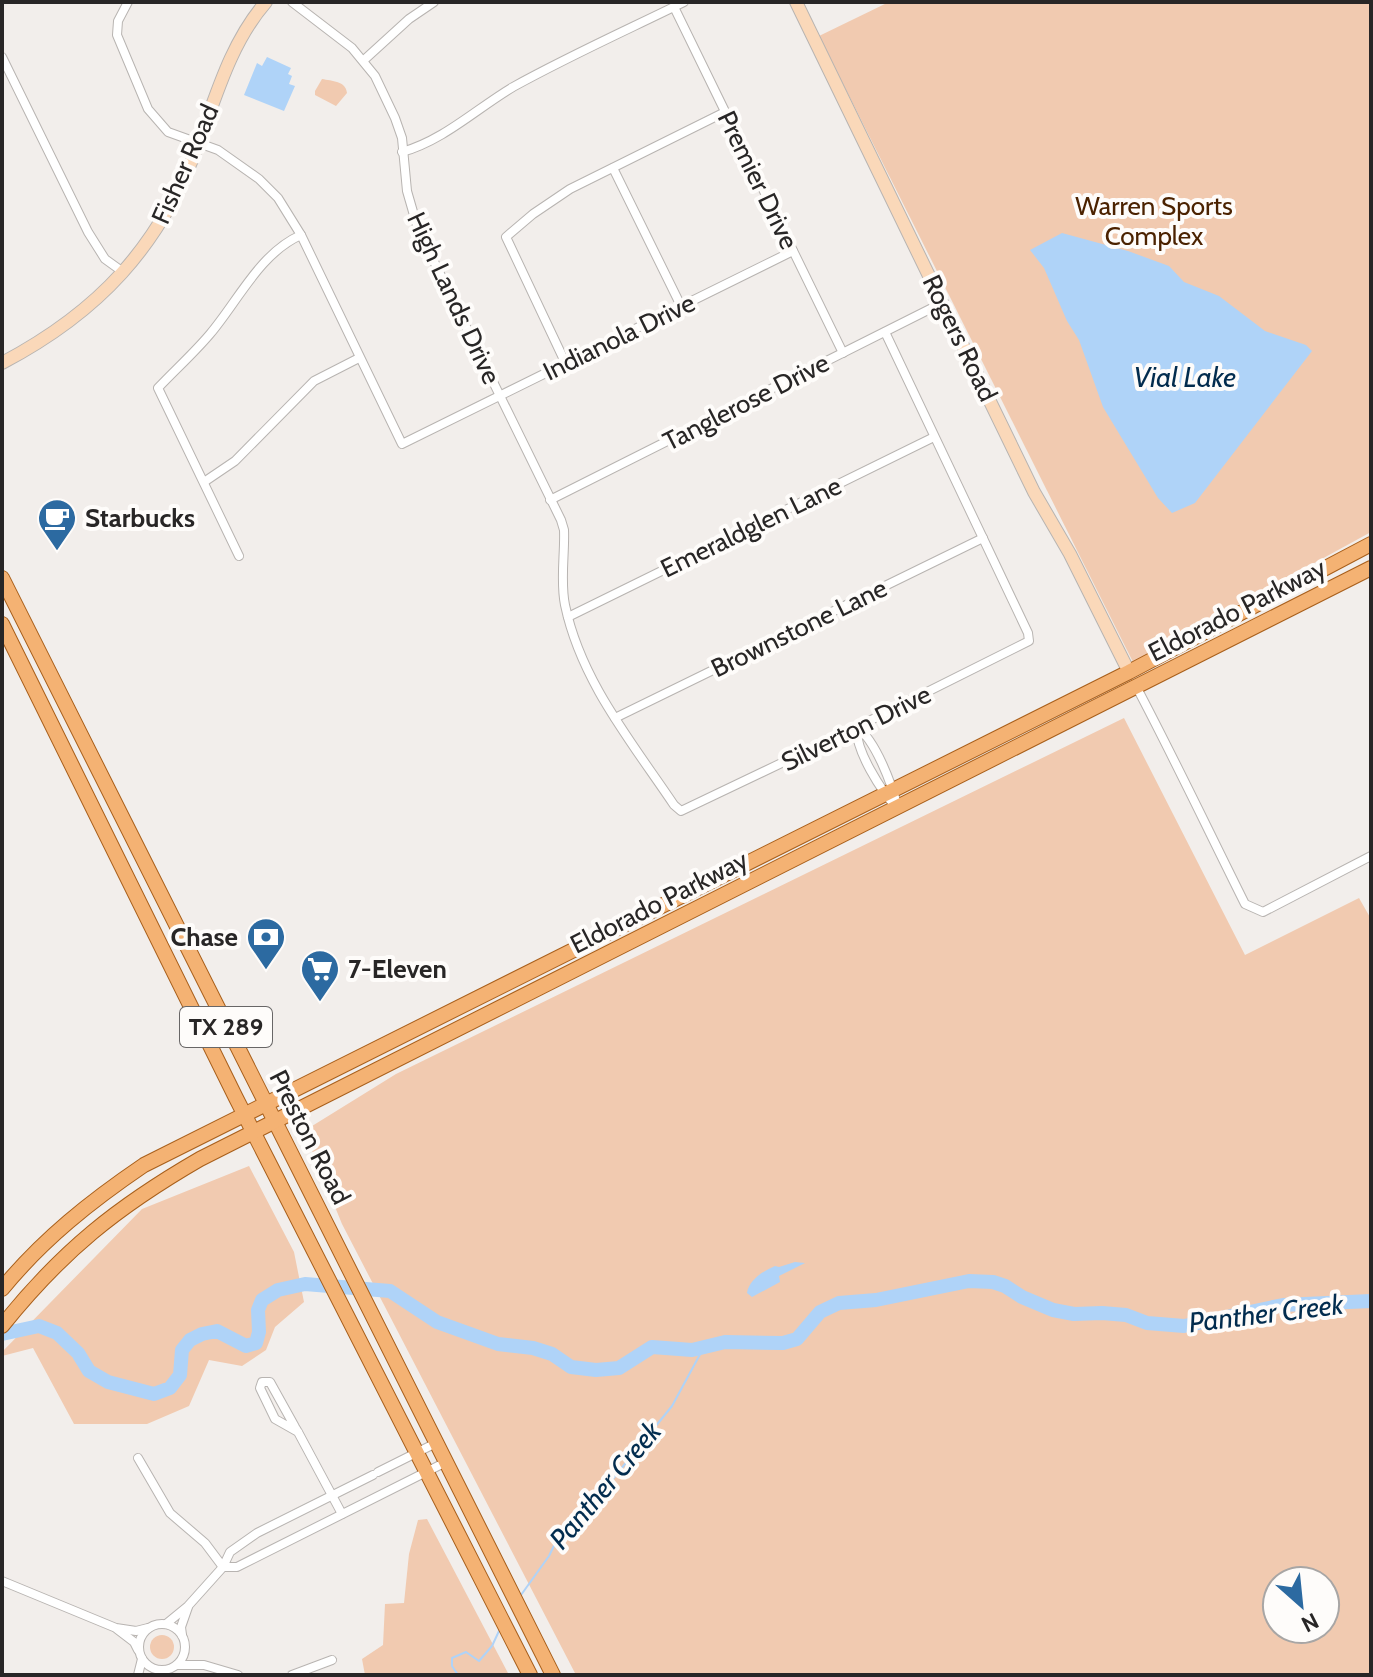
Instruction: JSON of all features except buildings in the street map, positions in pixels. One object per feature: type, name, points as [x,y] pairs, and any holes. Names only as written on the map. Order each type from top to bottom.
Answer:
[{"type":"main road","name":"Eldorado Parkway","points":[[4,1286],[50,1237],[95,1198],[144,1165],[1129,672],[1371,544]]},
{"type":"main road","name":"Eldorado Parkway","points":[[2,1326],[42,1277],[105,1220],[158,1184],[1371,568]]},
{"type":"main road","name":"Preston Road","points":[[2,578],[553,1675]]},
{"type":"main road","points":[[1306,579],[1315,597]]},
{"type":"main road","name":"Preston Road","points":[[2,624],[244,1114],[530,1675]]},
{"type":"main road","points":[[25,670],[43,661]]},
{"type":"main road","points":[[1129,672],[1137,688]]},
{"type":"main road","points":[[125,877],[146,866]]},
{"type":"main road","points":[[579,946],[589,964]]},
{"type":"main road","points":[[428,1021],[438,1041]]},
{"type":"street","points":[[128,2],[118,21],[117,35],[148,109],[168,132],[218,150],[259,179],[278,198],[301,235],[359,358],[314,381],[235,461],[204,482]]},
{"type":"street","name":"Fisher Road","points":[[2,363],[36,345],[94,301],[123,272],[155,232],[183,181],[223,73],[266,2]]},
{"type":"street","name":"High Lands Drive","points":[[292,2],[364,60],[395,118],[402,138],[411,213],[564,530],[563,594],[579,655],[615,718],[681,811]]},
{"type":"street","points":[[364,60],[409,19],[434,2]]},
{"type":"street","points":[[402,152],[432,142],[491,100],[558,63],[684,2]]},
{"type":"street","name":"Rogers Road","points":[[796,2],[1034,492],[1070,554],[1129,672]]},
{"type":"street","name":"Premier Drive","points":[[674,7],[843,353]]},
{"type":"street","points":[[2,57],[88,232],[105,259],[123,272]]},
{"type":"street","points":[[565,362],[506,237],[570,189],[725,112]]},
{"type":"street","points":[[613,168],[681,306]]},
{"type":"street","points":[[239,556],[158,388],[209,335],[273,254],[301,235]]},
{"type":"street","name":"Indianola Drive","points":[[359,358],[402,444],[793,251]]},
{"type":"street","name":"Tanglerose Drive","points":[[550,500],[942,303]]},
{"type":"street","points":[[885,332],[983,538]]},
{"type":"street","name":"Emeraldglen Lane","points":[[568,617],[934,437]]},
{"type":"street","name":"Silverton Drive","points":[[681,811],[1029,641],[983,538]]},
{"type":"street","name":"Brownstone Lane","points":[[615,718],[983,538]]},
{"type":"street","points":[[1137,688],[1170,748],[1186,787],[1245,904],[1263,912],[1371,856]]},
{"type":"street","points":[[857,727],[865,733],[898,809]]},
{"type":"street","points":[[298,1432],[275,1419],[260,1388],[262,1382],[270,1382],[298,1432],[342,1514]]},
{"type":"street","points":[[2,1581],[116,1628],[136,1631],[166,1624],[188,1606],[223,1567],[230,1552],[257,1533],[436,1443]]},
{"type":"street","points":[[138,1458],[170,1513],[205,1543],[223,1567]]},
{"type":"street","points":[[223,1567],[237,1567],[446,1462]]},
{"type":"street","points":[[374,1475],[368,1489],[378,1496]]},
{"type":"street","points":[[188,1606],[181,1627],[182,1635],[191,1654],[204,1665]]},
{"type":"street","points":[[166,1624],[182,1635]]},
{"type":"street","points":[[116,1628],[134,1642],[147,1665],[160,1671]]},
{"type":"street","points":[[138,1675],[139,1642],[148,1628]]},
{"type":"street","points":[[178,1665],[186,1646]]},
{"type":"street","points":[[292,1675],[332,1660]]},
{"type":"street","points":[[149,1675],[178,1665],[204,1665],[238,1675]]},
{"type":"green space","name":"Warren Sports Complex","points":[[889,2],[1371,2],[1371,532],[1133,662],[819,36]]},
{"type":"green space","points":[[322,79],[338,82],[346,89],[347,93],[336,106],[315,95]]},
{"type":"green space","points":[[1124,718],[1245,955],[1359,898],[1371,919],[1371,1675],[576,1675],[342,1224],[304,1131],[396,1074]]},
{"type":"green space","points":[[249,1166],[294,1252],[304,1302],[275,1327],[266,1350],[242,1366],[209,1360],[189,1406],[147,1424],[74,1424],[33,1348],[2,1356],[2,1352],[142,1209]]},
{"type":"green space","points":[[427,1519],[509,1675],[365,1675],[362,1659],[383,1645],[385,1604],[404,1603],[409,1554],[418,1520]]},
{"type":"green space","points":[[162,1635],[170,1639],[174,1647],[170,1655],[162,1659],[154,1655],[150,1647],[154,1639]]},
{"type":"water","points":[[267,57],[291,68],[289,84],[295,86],[284,111],[244,95],[257,63],[262,66]]},
{"type":"water","name":"Vial Lake","points":[[1062,233],[1169,266],[1184,282],[1219,296],[1265,331],[1306,345],[1312,351],[1195,503],[1172,513],[1158,498],[1103,407],[1079,340],[1067,321],[1044,268],[1030,250]]},
{"type":"water","points":[[795,1262],[805,1263],[779,1276],[780,1282],[752,1297],[747,1293],[761,1273]]},
{"type":"waterway","name":"Panther Creek","points":[[2,1334],[39,1326],[57,1333],[78,1353],[89,1371],[108,1382],[154,1394],[170,1388],[180,1375],[182,1350],[190,1340],[217,1331],[246,1346],[256,1343],[258,1310],[262,1300],[278,1290],[305,1284],[390,1291],[437,1322],[498,1344],[533,1348],[552,1354],[571,1367],[596,1370],[619,1368],[652,1347],[692,1350],[725,1342],[783,1343],[797,1339],[820,1312],[839,1303],[876,1300],[969,1281],[1005,1286],[1053,1310],[1074,1314],[1126,1315],[1147,1323],[1184,1326],[1283,1305],[1371,1301]]},
{"type":"waterway","name":"Panther Creek","points":[[521,1595],[549,1556],[562,1529],[599,1496],[672,1406],[704,1347]]},
{"type":"waterway","name":"Panther Creek","points":[[458,1675],[452,1666],[452,1658],[466,1652],[479,1661],[492,1646],[499,1631]]},
{"type":"place","name":"Starbucks","points":[[57,552]]},
{"type":"place","name":"Chase","points":[[266,971]]},
{"type":"place","name":"7-Eleven","points":[[320,1003]]}]
